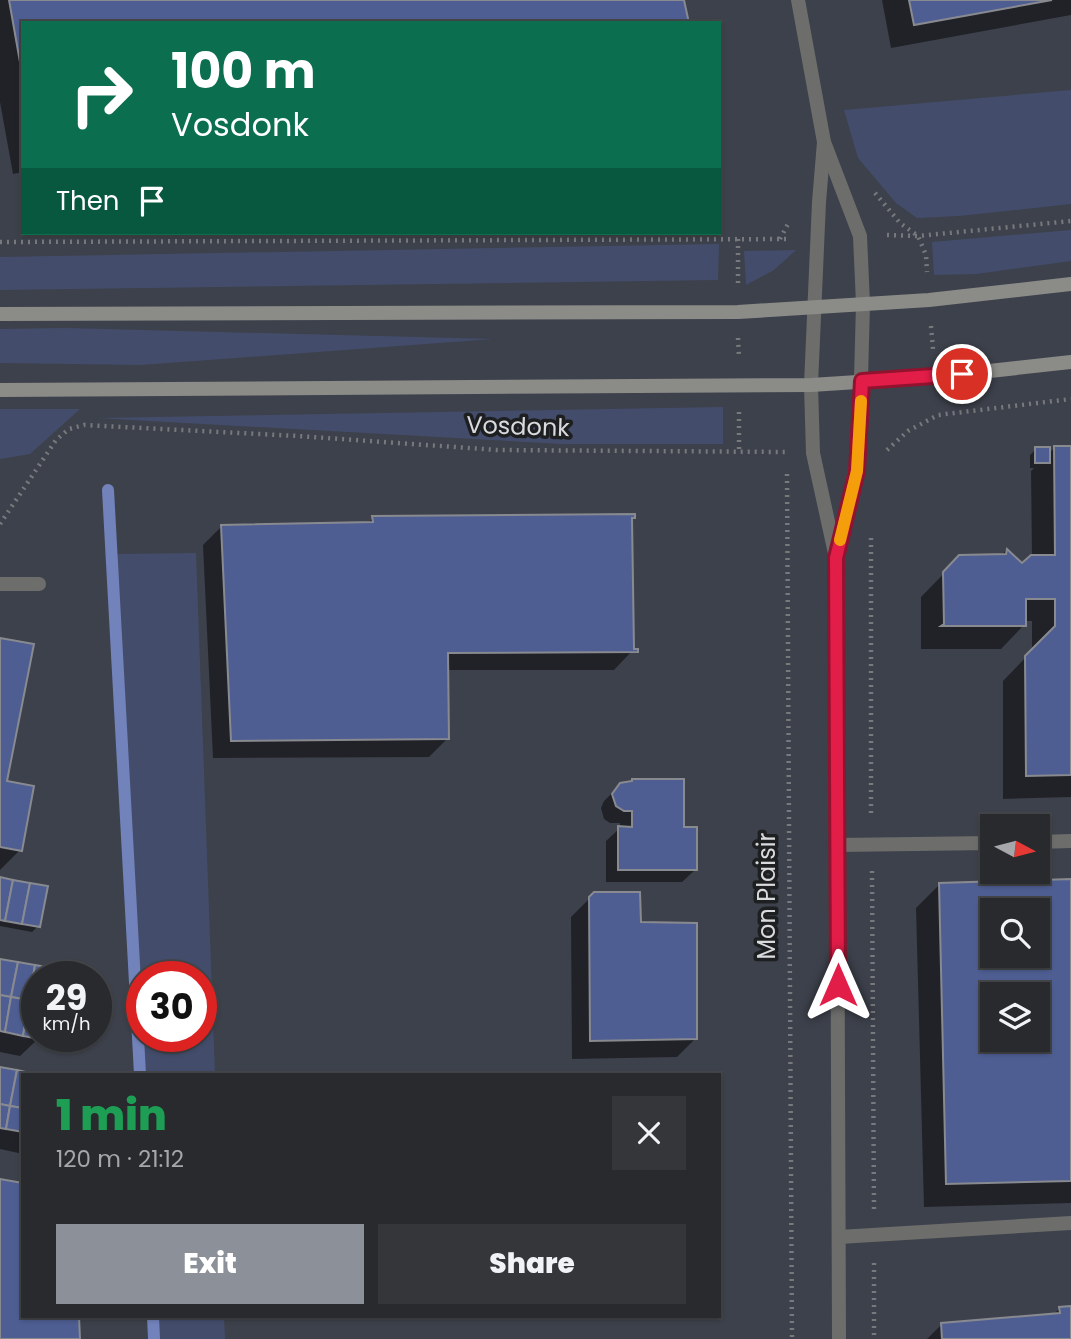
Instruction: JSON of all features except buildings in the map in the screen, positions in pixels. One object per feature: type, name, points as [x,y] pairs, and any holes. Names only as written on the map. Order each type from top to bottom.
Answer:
[{"type":"main road","points":[[0,314],[738,312],[929,300],[1071,284]]},
{"type":"main road","name":"Vosdonk","points":[[0,390],[811,385],[935,377],[1071,362]]},
{"type":"street","points":[[798,0],[824,142],[860,236],[863,304],[859,453],[836,558]]},
{"type":"street","points":[[824,142],[811,385],[813,453],[836,558],[839,1339]]},
{"type":"street","points":[[0,584],[39,584]]},
{"type":"street","points":[[1050,842],[1071,841]]},
{"type":"street","points":[[837,845],[980,842]]},
{"type":"street","points":[[839,1237],[1071,1223]]},
{"type":"path","points":[[860,236],[918,236],[1071,221]]},
{"type":"path","points":[[0,242],[818,238]]},
{"type":"path","points":[[738,239],[739,452]]},
{"type":"path","points":[[859,453],[883,453],[908,431],[938,415],[1071,398]]},
{"type":"path","name":"Vosdonk","points":[[0,524],[57,440],[69,429],[84,425],[497,450],[813,453]]},
{"type":"path","name":"Mon Plaisir","points":[[787,452],[792,1339]]},
{"type":"path","points":[[871,532],[874,1339]]},
{"type":"shaded area","points":[[0,0],[1071,0],[1071,1339],[0,1339]]},
{"type":"shaded area","points":[[1071,90],[1071,204],[959,216],[917,218],[896,203],[858,158],[844,110]]},
{"type":"shaded area","points":[[1071,230],[1071,261],[976,274],[934,275],[932,242]]},
{"type":"shaded area","points":[[719,244],[718,280],[0,290],[0,257]]},
{"type":"shaded area","points":[[796,250],[774,270],[746,285],[744,251]]},
{"type":"shaded area","points":[[66,328],[493,339],[141,365],[0,363],[0,329]]},
{"type":"shaded area","points":[[723,407],[723,444],[562,444],[97,418]]},
{"type":"shaded area","points":[[0,409],[80,409],[30,454],[0,459]]},
{"type":"shaded area","points":[[196,553],[211,961],[136,961],[115,554]]},
{"type":"shaded area","points":[[141,1052],[214,1052],[215,1073],[142,1073]]},
{"type":"shaded area","points":[[154,1318],[224,1318],[225,1339],[155,1339]]},
{"type":"waterway","points":[[108,490],[140,1073]]},
{"type":"waterway","points":[[153,1318],[154,1339]]},
{"type":"slow traffic","points":[[840,540],[857,471],[861,401]]},
{"type":"route","points":[[838,985],[836,558],[857,471],[862,381],[962,374]]}]
